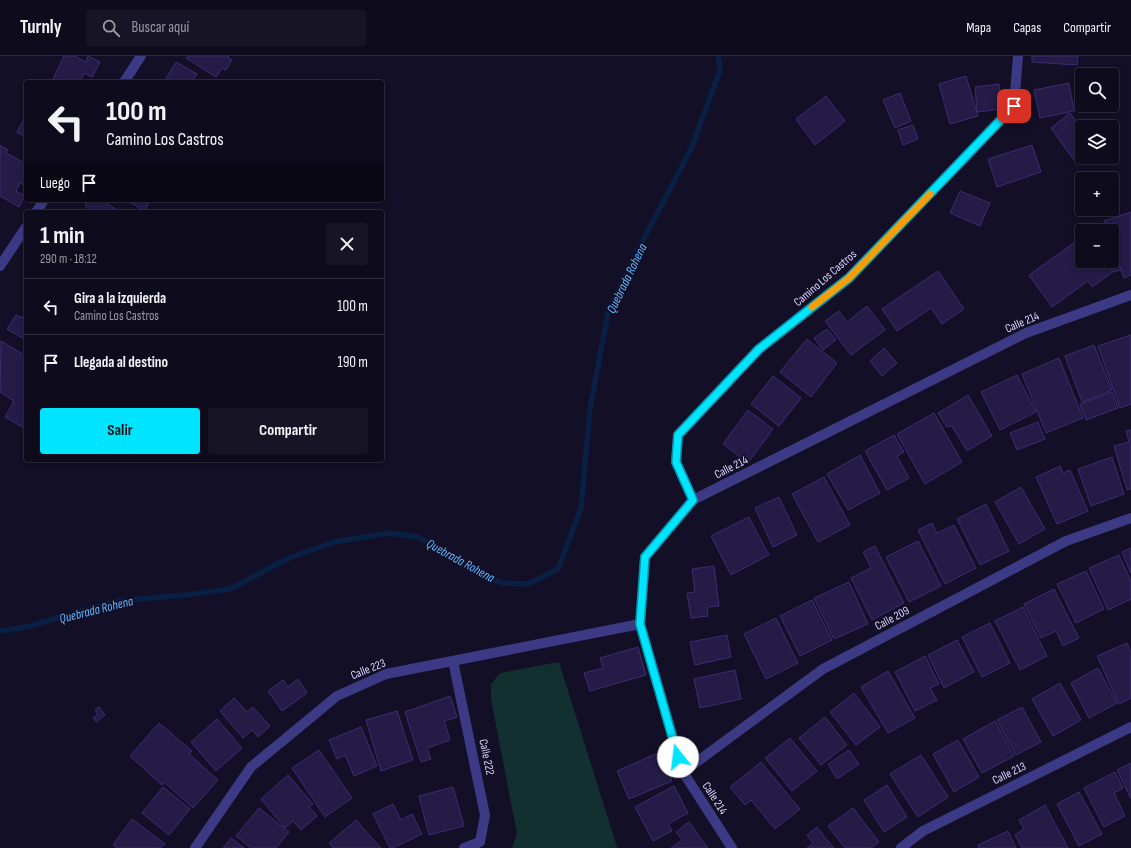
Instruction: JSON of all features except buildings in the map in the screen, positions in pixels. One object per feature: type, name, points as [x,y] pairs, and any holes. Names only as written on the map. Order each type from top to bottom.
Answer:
[{"type":"street","points":[[125,80],[141,56]]},
{"type":"street","name":"Camino Los Castros","points":[[693,500],[676,462],[678,435],[759,349],[849,278],[1014,106],[1018,56]]},
{"type":"street","points":[[0,266],[4,253],[24,230]]},
{"type":"street","name":"Calle 214","points":[[732,848],[683,772],[640,624],[645,557],[693,500],[1026,333],[1131,295]]},
{"type":"street","name":"Calle 209","points":[[683,772],[823,669],[1066,541],[1131,518]]},
{"type":"street","name":"Calle 223","points":[[195,848],[251,767],[337,696],[386,674],[640,624]]},
{"type":"street","name":"Calle 222","points":[[453,661],[485,814],[480,842],[464,848]]},
{"type":"street","name":"Calle 213","points":[[901,848],[922,831],[1131,727]]},
{"type":"green space","points":[[559,662],[618,848],[512,848],[517,834],[491,699],[491,684],[500,673]]},
{"type":"waterway","name":"Quebrada Rohena","points":[[0,631],[26,627],[117,601],[186,595],[230,589],[289,558],[334,542],[388,533],[418,537],[468,567],[502,583],[528,584],[558,569],[581,508],[590,409],[608,312],[639,248],[691,149],[720,71],[718,56]]},
{"type":"slow traffic","points":[[812,307],[849,278],[930,194]]},
{"type":"route","points":[[678,757],[640,624],[645,557],[693,500],[676,462],[678,435],[759,349],[849,278],[1014,106]]}]
